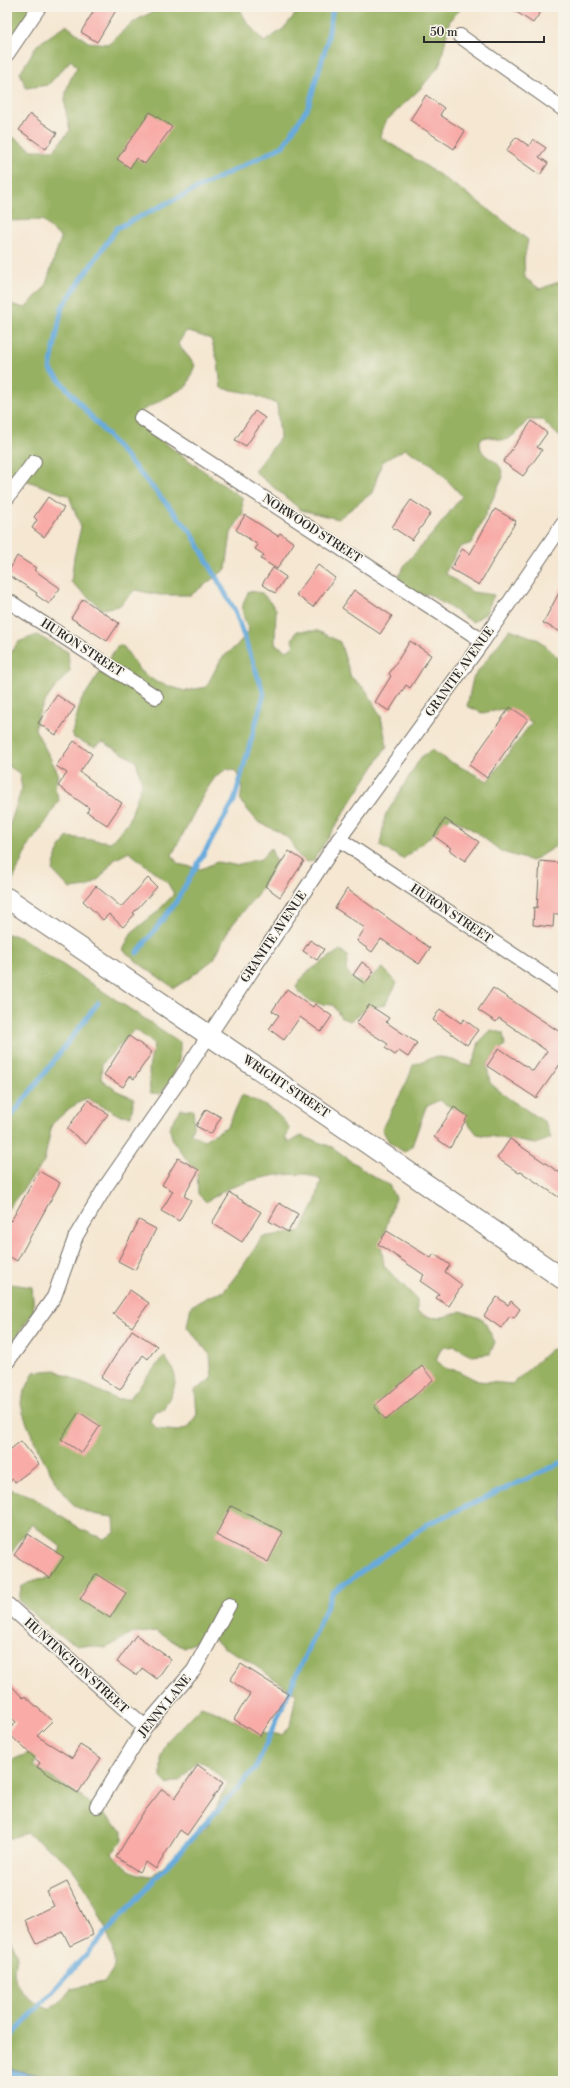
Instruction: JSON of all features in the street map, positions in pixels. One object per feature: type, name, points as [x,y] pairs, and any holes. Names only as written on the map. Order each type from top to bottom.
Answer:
[{"type":"main road","name":"WRIGHT STREET","points":[[7,898],[209,1034],[563,1279]]},
{"type":"street","points":[[7,54],[39,7]]},
{"type":"street","points":[[460,36],[563,109]]},
{"type":"street","name":"NORWOOD STREET","points":[[141,418],[483,641]]},
{"type":"street","points":[[7,498],[34,462]]},
{"type":"street","name":"GRANITE AVENUE","points":[[7,1362],[54,1297],[76,1236],[106,1186],[180,1079],[339,839],[483,641],[563,524]]},
{"type":"street","name":"HURON STREET","points":[[7,600],[156,697]]},
{"type":"street","name":"HURON STREET","points":[[339,839],[563,988]]},
{"type":"street","name":"HUNTINGTON STREET","points":[[7,1604],[145,1728]]},
{"type":"street","name":"JENNY LANE","points":[[96,1806],[145,1728],[194,1670],[230,1605]]},
{"type":"green space","points":[[7,7],[34,7],[7,45]]},
{"type":"green space","points":[[170,7],[239,7],[246,21],[264,42],[283,29],[301,7],[463,7],[450,20],[440,65],[421,88],[386,121],[380,137],[456,186],[528,240],[524,260],[525,278],[540,289],[563,280],[563,440],[542,420],[528,420],[514,435],[507,439],[500,440],[486,437],[480,440],[482,451],[497,463],[502,470],[503,477],[472,543],[460,547],[445,573],[472,592],[494,595],[486,613],[473,622],[428,594],[418,595],[408,588],[398,577],[406,563],[435,531],[462,496],[433,465],[405,449],[382,462],[372,493],[338,519],[301,510],[254,471],[280,438],[277,404],[249,393],[221,388],[218,362],[211,339],[186,331],[178,344],[195,365],[187,386],[136,414],[139,425],[242,498],[243,513],[231,533],[226,569],[191,595],[160,595],[135,590],[119,606],[102,609],[71,582],[74,557],[81,527],[69,496],[14,476],[7,482],[7,303],[25,308],[45,287],[61,238],[42,220],[7,221],[7,133],[32,150],[54,150],[70,130],[65,98],[66,91],[77,67],[71,60],[48,85],[26,88],[20,73],[37,45],[66,25],[88,42],[109,44],[123,30],[136,21],[150,13]]},
{"type":"green space","points":[[249,591],[262,593],[276,609],[275,644],[287,651],[294,646],[292,640],[297,631],[318,631],[340,642],[351,677],[366,690],[381,717],[387,746],[313,861],[307,862],[298,855],[289,839],[279,832],[258,822],[240,801],[242,788],[236,771],[227,769],[216,776],[205,792],[172,855],[178,864],[201,869],[217,862],[235,865],[261,859],[271,848],[276,863],[258,893],[229,929],[214,959],[174,988],[141,965],[123,950],[132,932],[156,913],[174,894],[167,882],[129,852],[114,860],[100,878],[88,887],[70,889],[53,871],[57,853],[67,837],[111,842],[129,821],[142,783],[136,761],[103,742],[94,747],[74,738],[72,733],[81,701],[118,645],[124,647],[140,671],[156,682],[185,691],[206,687],[221,659],[236,646],[249,631],[245,620],[243,606]]},
{"type":"green space","points":[[510,629],[539,640],[563,662],[563,838],[556,846],[532,861],[502,852],[476,832],[451,817],[429,838],[403,859],[380,846],[385,816],[421,757],[432,750],[449,761],[488,781],[532,722],[502,709],[482,713],[467,706],[473,678]]},
{"type":"green space","points":[[37,635],[68,652],[70,671],[53,690],[43,705],[39,712],[35,729],[58,773],[55,788],[59,800],[46,822],[28,846],[11,885],[7,883],[7,833],[22,788],[19,773],[7,765],[7,659],[18,642]]},
{"type":"green space","points":[[7,934],[19,936],[180,1042],[180,1050],[176,1070],[161,1094],[150,1093],[149,1068],[154,1044],[135,1029],[102,1064],[101,1079],[117,1091],[134,1098],[131,1116],[119,1115],[87,1098],[70,1108],[52,1124],[44,1162],[7,1210]]},
{"type":"green space","points":[[340,950],[348,956],[346,970],[355,981],[368,979],[383,968],[397,983],[385,1005],[366,1009],[350,1021],[341,1018],[333,1005],[312,1002],[303,996],[296,987],[306,973]]},
{"type":"green space","points":[[491,1030],[503,1033],[505,1045],[494,1055],[487,1065],[490,1083],[508,1098],[545,1122],[551,1138],[536,1144],[477,1134],[460,1113],[439,1100],[426,1107],[412,1146],[404,1152],[389,1142],[382,1129],[403,1089],[413,1065],[430,1058],[442,1057],[464,1065],[471,1065],[479,1042]]},
{"type":"green space","points":[[242,1095],[269,1108],[286,1123],[290,1130],[285,1137],[289,1143],[301,1136],[332,1147],[368,1173],[389,1185],[395,1198],[381,1244],[384,1266],[417,1299],[417,1312],[428,1317],[439,1318],[461,1311],[483,1319],[495,1342],[490,1354],[472,1356],[455,1346],[441,1348],[436,1360],[446,1369],[456,1370],[478,1381],[512,1384],[550,1350],[563,1346],[563,2081],[64,2081],[7,2068],[7,1932],[17,1954],[14,1973],[16,1981],[31,2000],[49,2009],[59,2003],[71,1989],[104,1982],[114,1966],[114,1956],[105,1928],[91,1898],[75,1872],[68,1864],[58,1855],[26,1833],[12,1838],[7,1838],[7,1762],[36,1750],[37,1757],[34,1766],[86,1800],[123,1830],[123,1841],[112,1853],[129,1870],[139,1874],[152,1876],[207,1827],[228,1783],[204,1763],[197,1761],[181,1780],[168,1785],[161,1778],[161,1756],[168,1740],[201,1706],[215,1711],[256,1731],[282,1735],[290,1726],[296,1694],[244,1658],[223,1647],[208,1635],[184,1648],[156,1631],[131,1634],[106,1648],[78,1645],[55,1633],[19,1601],[21,1587],[34,1580],[48,1579],[61,1547],[32,1524],[7,1559],[7,1524],[11,1512],[7,1508],[7,1488],[31,1496],[80,1529],[104,1539],[115,1533],[114,1517],[97,1515],[85,1511],[75,1506],[71,1502],[57,1483],[41,1455],[23,1413],[21,1403],[24,1392],[34,1372],[55,1370],[116,1399],[129,1399],[164,1356],[170,1364],[175,1377],[174,1388],[163,1409],[154,1412],[150,1421],[157,1429],[178,1431],[189,1427],[197,1414],[195,1390],[212,1379],[210,1355],[187,1327],[191,1306],[224,1291],[241,1269],[262,1237],[301,1231],[315,1203],[321,1180],[306,1174],[277,1175],[253,1180],[227,1189],[206,1202],[198,1194],[197,1174],[173,1141],[169,1127],[181,1109],[193,1110],[194,1122],[191,1134],[204,1140],[228,1126]]},
{"type":"green space","points":[[12,1284],[32,1287],[34,1311],[7,1350],[7,1290]]},
{"type":"water","points":[[7,2068],[64,2081],[7,2081]]},
{"type":"building","points":[[96,7],[118,7],[97,42],[81,32]]},
{"type":"building","points":[[509,7],[544,7],[533,23]]},
{"type":"building","points":[[426,95],[444,108],[440,115],[465,131],[454,149],[410,120]]},
{"type":"building","points":[[150,112],[172,127],[145,164],[136,158],[130,168],[117,159]]},
{"type":"building","points":[[30,114],[57,133],[46,149],[19,130]]},
{"type":"building","points":[[516,137],[529,146],[533,139],[546,148],[539,157],[548,163],[540,175],[506,151]]},
{"type":"building","points":[[255,411],[265,418],[246,446],[235,440]]},
{"type":"building","points":[[532,421],[547,433],[537,447],[542,450],[523,476],[503,462]]},
{"type":"building","points":[[48,497],[64,508],[44,537],[32,528],[37,520],[34,517]]},
{"type":"building","points":[[411,500],[431,513],[412,540],[392,527]]},
{"type":"building","points":[[495,509],[516,521],[479,585],[451,569],[462,549],[470,554]]},
{"type":"building","points":[[245,515],[278,536],[280,533],[294,543],[277,569],[261,559],[264,555],[255,549],[258,545],[236,530]]},
{"type":"building","points":[[17,556],[36,568],[34,570],[60,588],[49,604],[36,595],[37,593],[7,574]]},
{"type":"building","points":[[318,565],[335,578],[313,607],[296,595]]},
{"type":"building","points":[[273,568],[286,577],[275,593],[262,584]]},
{"type":"building","points":[[563,585],[563,633],[543,623]]},
{"type":"building","points":[[354,590],[392,616],[380,634],[342,608]]},
{"type":"building","points":[[83,599],[119,623],[107,641],[71,618]]},
{"type":"building","points":[[410,641],[431,655],[410,688],[406,685],[389,711],[375,702],[391,676],[389,674]]},
{"type":"building","points":[[57,695],[75,707],[56,735],[38,723]]},
{"type":"building","points":[[510,707],[528,719],[487,778],[469,765]]},
{"type":"building","points":[[74,741],[92,754],[80,772],[95,783],[94,784],[122,803],[107,825],[87,812],[89,808],[58,786],[67,773],[56,766]]},
{"type":"building","points":[[445,819],[479,842],[465,861],[449,850],[451,848],[434,836]]},
{"type":"building","points":[[289,851],[304,861],[280,897],[265,886]]},
{"type":"building","points":[[540,861],[561,863],[559,895],[563,896],[563,914],[554,914],[553,927],[533,925],[534,907],[537,908]]},
{"type":"building","points":[[148,878],[157,887],[133,913],[135,914],[123,927],[109,914],[103,920],[83,901],[96,886],[121,907]]},
{"type":"building","points":[[347,889],[430,948],[419,964],[381,939],[372,952],[357,941],[365,928],[335,908]]},
{"type":"building","points":[[310,940],[324,949],[317,960],[303,951]]},
{"type":"building","points":[[362,962],[374,971],[365,984],[353,975]]},
{"type":"building","points":[[493,988],[563,1034],[563,1060],[536,1098],[487,1066],[499,1048],[533,1071],[547,1051],[499,1018],[496,1022],[478,1010]]},
{"type":"building","points":[[287,989],[313,1007],[315,1004],[332,1016],[321,1032],[300,1017],[284,1040],[269,1029],[279,1015],[272,1011]]},
{"type":"building","points":[[369,1005],[389,1018],[386,1022],[417,1043],[408,1057],[399,1051],[395,1055],[385,1048],[388,1044],[356,1024]]},
{"type":"building","points":[[440,1009],[461,1023],[464,1019],[478,1030],[467,1045],[433,1020]]},
{"type":"building","points":[[129,1036],[152,1052],[134,1079],[130,1076],[123,1087],[104,1075]]},
{"type":"building","points":[[88,1100],[108,1114],[86,1144],[67,1129]]},
{"type":"building","points":[[454,1107],[468,1116],[450,1148],[434,1137]]},
{"type":"building","points":[[206,1109],[221,1117],[211,1134],[196,1126]]},
{"type":"building","points":[[510,1139],[563,1175],[563,1200],[497,1158]]},
{"type":"building","points":[[178,1158],[199,1170],[184,1196],[191,1200],[179,1221],[161,1211],[173,1191],[162,1185]]},
{"type":"building","points":[[39,1171],[60,1183],[17,1261],[7,1255],[7,1218],[11,1221]]},
{"type":"building","points":[[230,1193],[261,1212],[242,1242],[212,1223]]},
{"type":"building","points":[[279,1203],[298,1214],[288,1232],[269,1221]]},
{"type":"building","points":[[139,1220],[156,1229],[135,1270],[118,1261]]},
{"type":"building","points":[[387,1231],[431,1258],[434,1254],[450,1265],[445,1272],[462,1285],[449,1306],[436,1298],[439,1294],[420,1281],[424,1275],[378,1244]]},
{"type":"building","points":[[130,1290],[149,1303],[132,1327],[113,1314]]},
{"type":"building","points":[[497,1297],[508,1305],[511,1301],[520,1309],[514,1318],[510,1316],[501,1328],[484,1316]]},
{"type":"building","points":[[132,1330],[157,1346],[148,1359],[143,1355],[120,1390],[101,1378]]},
{"type":"building","points":[[422,1366],[433,1380],[386,1420],[374,1406]]},
{"type":"building","points":[[79,1412],[100,1426],[82,1453],[61,1439]]},
{"type":"building","points":[[21,1441],[39,1464],[15,1482],[13,1479],[7,1484],[7,1452]]},
{"type":"building","points":[[231,1506],[283,1532],[268,1562],[216,1535]]},
{"type":"building","points":[[28,1534],[64,1557],[50,1578],[14,1555]]},
{"type":"building","points":[[96,1574],[126,1593],[110,1618],[80,1599]]},
{"type":"building","points":[[136,1635],[171,1659],[157,1679],[142,1668],[137,1676],[117,1662]]},
{"type":"building","points":[[241,1664],[288,1694],[260,1736],[234,1719],[250,1694],[230,1680]]},
{"type":"building","points":[[7,1681],[23,1698],[25,1696],[52,1721],[37,1736],[72,1758],[80,1745],[101,1758],[78,1793],[37,1767],[40,1763],[7,1732],[16,1722],[7,1714]]},
{"type":"building","points":[[198,1765],[223,1783],[187,1835],[180,1830],[156,1869],[146,1862],[139,1872],[116,1857],[141,1816],[162,1789],[175,1798]]},
{"type":"building","points":[[67,1882],[93,1935],[70,1946],[63,1932],[37,1944],[25,1920],[54,1906],[47,1892]]},
{"type":"waterway","points":[[137,953],[174,905],[234,801],[264,694],[235,611],[191,532],[50,369],[62,307],[117,228],[283,146],[308,107],[327,43],[333,7]]},
{"type":"waterway","points":[[7,1122],[98,1003]]},
{"type":"waterway","points":[[7,2044],[11,2037],[255,1769],[333,1592],[428,1524],[563,1462]]}]
